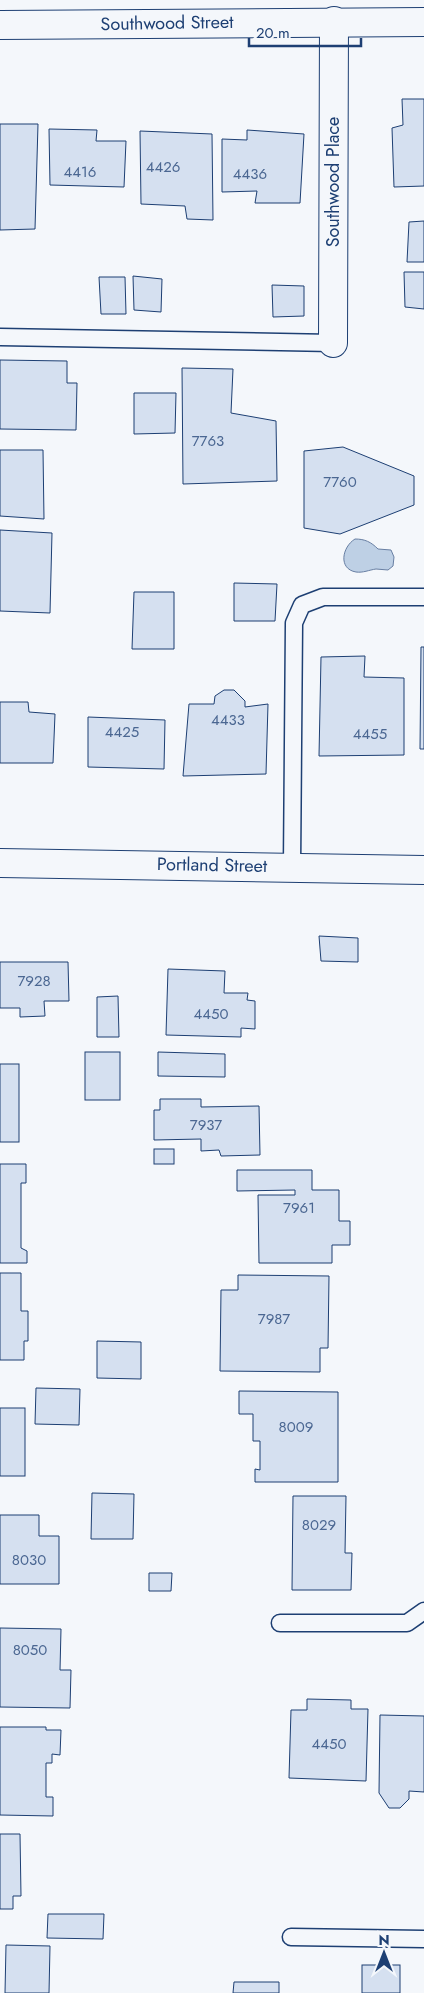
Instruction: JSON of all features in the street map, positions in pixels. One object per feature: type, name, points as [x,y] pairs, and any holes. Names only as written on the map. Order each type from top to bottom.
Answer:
[{"type":"street","name":"Southwood Street","points":[[0,25],[334,21],[424,22]]},
{"type":"street","name":"Southwood Place","points":[[333,344],[334,21]]},
{"type":"street","name":"Portland Street","points":[[0,863],[292,866],[424,870]]},
{"type":"lane","points":[[0,337],[333,344]]},
{"type":"lane","points":[[292,866],[294,623],[302,605],[323,598],[424,597]]},
{"type":"lane","points":[[280,1624],[407,1623],[424,1611]]},
{"type":"lane","points":[[291,1937],[424,1939]]},
{"type":"water","points":[[355,539],[368,541],[378,549],[391,550],[394,557],[393,566],[388,570],[376,569],[356,572],[350,570],[346,567],[344,557],[347,547]]},
{"type":"building","points":[[402,99],[424,99],[424,186],[394,187],[392,128],[403,125]]},
{"type":"building","points":[[0,124],[38,124],[35,229],[0,230]]},
{"type":"building","points":[[49,129],[97,130],[96,141],[126,141],[124,187],[50,185]]},
{"type":"building","points":[[247,130],[304,134],[300,203],[255,203],[257,191],[222,192],[222,139],[247,140]]},
{"type":"building","points":[[140,131],[212,134],[213,220],[187,219],[185,206],[141,204]]},
{"type":"building","points":[[424,221],[424,262],[407,262],[409,222]]},
{"type":"building","points":[[404,272],[424,272],[424,309],[405,307]]},
{"type":"building","points":[[133,276],[162,279],[161,312],[134,310]]},
{"type":"building","points":[[99,277],[125,277],[126,314],[101,314]]},
{"type":"building","points":[[272,285],[304,286],[304,316],[273,317]]},
{"type":"building","points":[[0,360],[67,361],[67,383],[77,383],[76,430],[0,429]]},
{"type":"building","points":[[182,368],[233,369],[231,413],[276,421],[277,481],[183,484]]},
{"type":"building","points":[[134,393],[176,393],[175,433],[134,434]]},
{"type":"building","points":[[343,447],[414,476],[414,505],[340,534],[304,528],[304,451]]},
{"type":"building","points":[[0,450],[43,450],[44,519],[0,516]]},
{"type":"building","points":[[0,530],[52,533],[50,613],[0,611]]},
{"type":"building","points":[[234,583],[277,584],[275,621],[234,621]]},
{"type":"building","points":[[134,592],[174,592],[174,649],[132,649]]},
{"type":"building","points":[[421,647],[424,647],[424,749],[420,749]]},
{"type":"building","points":[[365,656],[364,677],[404,678],[404,755],[319,756],[321,657]]},
{"type":"building","points":[[224,690],[234,690],[245,701],[245,707],[268,704],[266,774],[183,776],[189,704],[214,704],[215,696]]},
{"type":"building","points":[[0,702],[28,702],[29,712],[55,714],[53,763],[0,763]]},
{"type":"building","points":[[88,717],[165,720],[164,769],[88,767]]},
{"type":"building","points":[[319,936],[358,938],[358,962],[321,961]]},
{"type":"building","points":[[0,962],[68,962],[69,1001],[44,1001],[45,1016],[20,1017],[20,1008],[0,1008]]},
{"type":"building","points":[[168,969],[225,971],[224,993],[248,993],[247,1000],[255,1001],[255,1029],[241,1028],[241,1037],[166,1035]]},
{"type":"building","points":[[118,996],[119,1037],[97,1037],[97,997]]},
{"type":"building","points":[[85,1052],[120,1052],[120,1100],[85,1100]]},
{"type":"building","points":[[158,1052],[225,1054],[225,1077],[158,1076]]},
{"type":"building","points":[[0,1064],[19,1064],[19,1142],[0,1142]]},
{"type":"building","points":[[160,1099],[201,1099],[201,1107],[259,1106],[260,1155],[221,1156],[219,1150],[201,1151],[201,1139],[154,1140],[154,1110],[160,1110]]},
{"type":"building","points":[[154,1149],[174,1149],[174,1164],[154,1164]]},
{"type":"building","points":[[0,1164],[26,1164],[26,1183],[21,1183],[21,1248],[27,1251],[27,1263],[0,1263]]},
{"type":"building","points":[[237,1170],[312,1170],[312,1190],[339,1190],[339,1221],[350,1221],[350,1245],[332,1245],[332,1263],[259,1263],[258,1195],[295,1195],[295,1190],[237,1191]]},
{"type":"building","points":[[0,1273],[21,1273],[21,1311],[28,1311],[28,1341],[24,1341],[24,1360],[0,1360]]},
{"type":"building","points":[[238,1275],[329,1276],[328,1348],[320,1348],[320,1372],[220,1371],[221,1290],[238,1290]]},
{"type":"building","points":[[97,1341],[141,1342],[141,1379],[97,1378]]},
{"type":"building","points":[[36,1388],[80,1389],[79,1425],[35,1424]]},
{"type":"building","points":[[239,1391],[338,1392],[338,1482],[255,1482],[255,1469],[260,1470],[260,1441],[253,1441],[253,1414],[239,1414]]},
{"type":"building","points":[[0,1408],[25,1408],[25,1476],[0,1476]]},
{"type":"building","points":[[92,1493],[134,1494],[133,1539],[91,1539]]},
{"type":"building","points":[[293,1496],[346,1496],[345,1553],[352,1553],[351,1590],[292,1590]]},
{"type":"building","points":[[0,1515],[39,1515],[39,1536],[59,1536],[59,1584],[0,1584]]},
{"type":"building","points":[[149,1573],[172,1573],[171,1591],[149,1591]]},
{"type":"building","points":[[0,1628],[61,1629],[60,1670],[71,1670],[70,1708],[0,1707]]},
{"type":"building","points":[[307,1699],[351,1700],[351,1709],[368,1709],[366,1781],[289,1778],[291,1710],[307,1710]]},
{"type":"building","points":[[380,1715],[424,1716],[424,1792],[409,1791],[409,1799],[400,1808],[389,1808],[379,1793]]},
{"type":"building","points":[[0,1727],[46,1727],[46,1730],[61,1730],[60,1755],[52,1754],[52,1763],[46,1763],[46,1797],[53,1797],[53,1816],[0,1815]]},
{"type":"building","points":[[0,1834],[20,1834],[21,1896],[13,1896],[13,1909],[0,1909]]},
{"type":"building","points":[[48,1914],[104,1914],[103,1939],[47,1938]]},
{"type":"building","points":[[6,1945],[50,1946],[49,1993],[5,1993]]},
{"type":"building","points":[[362,1965],[400,1965],[400,1993],[362,1993]]},
{"type":"building","points":[[234,1982],[279,1982],[279,1993],[233,1993]]}]
